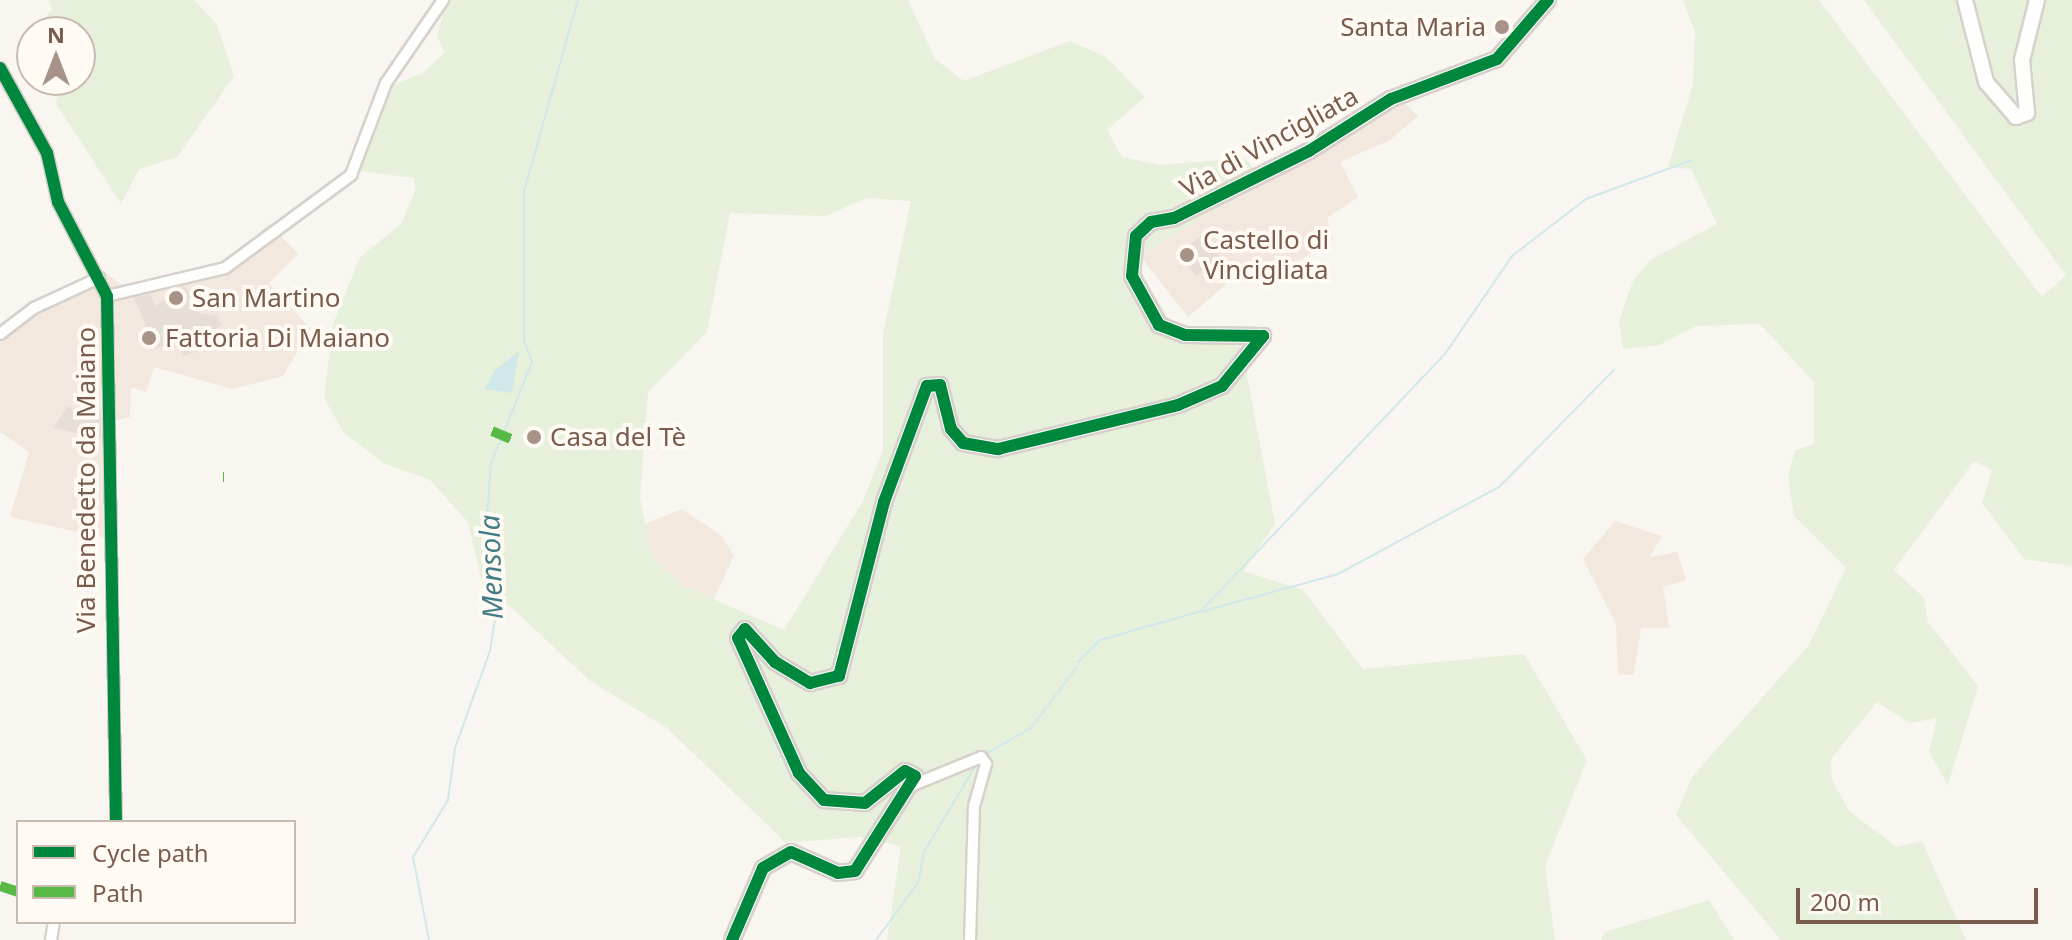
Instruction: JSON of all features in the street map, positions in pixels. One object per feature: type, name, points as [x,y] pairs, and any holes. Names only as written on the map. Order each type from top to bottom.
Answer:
[{"type":"street","points":[[107,296],[225,268],[351,175],[386,83],[443,0]]},
{"type":"street","name":"Via di Vincigliata","points":[[908,787],[911,770],[865,803],[824,800],[799,773],[738,638],[745,629],[792,676],[821,685],[839,676],[884,502],[927,386],[940,385],[951,429],[963,443],[998,449],[1178,405],[1222,386],[1263,336],[1185,335],[1159,325],[1132,276],[1136,236],[1151,222],[1174,218],[1309,151],[1391,99],[1497,59],[1548,0]]},
{"type":"street","points":[[1965,0],[1986,82],[2016,117],[2027,113],[2022,60],[2037,0]]},
{"type":"street","name":"Via Benedetto da Maiano","points":[[0,68],[47,153],[58,202],[107,296],[108,700],[116,820]]},
{"type":"street","points":[[0,334],[34,308],[99,278]]},
{"type":"street","points":[[732,940],[763,868],[791,852],[838,873],[855,871],[908,787],[983,760],[974,806],[970,940]]},
{"type":"shaded area","points":[[1396,94],[1418,116],[1390,140],[1340,162],[1358,197],[1327,218],[1333,240],[1266,281],[1249,265],[1188,317],[1140,256]]},
{"type":"shaded area","points":[[269,224],[298,254],[269,283],[311,329],[283,376],[233,389],[154,367],[146,392],[131,387],[130,417],[109,422],[111,539],[10,517],[29,452],[0,432],[0,332],[100,269],[132,292],[195,276],[232,258]]},
{"type":"shaded area","points":[[682,509],[721,535],[734,556],[713,600],[682,585],[652,557],[645,524]]},
{"type":"shaded area","points":[[1615,521],[1662,536],[1650,557],[1677,552],[1686,580],[1663,587],[1669,628],[1641,628],[1634,675],[1618,674],[1616,624],[1583,559]]},
{"type":"green space","points":[[48,0],[194,0],[216,23],[234,76],[177,157],[139,169],[121,204],[55,102],[58,96],[96,96],[96,16],[47,16],[52,9]]},
{"type":"green space","points":[[447,0],[908,0],[935,59],[964,81],[1070,41],[1106,57],[1145,97],[1107,130],[1122,157],[1160,165],[1245,158],[1262,180],[1140,256],[1139,270],[1171,322],[1241,344],[1275,524],[1243,571],[1303,590],[1363,669],[1524,654],[1587,760],[1545,866],[1555,940],[887,940],[901,846],[859,837],[786,843],[667,728],[589,680],[511,607],[485,594],[468,522],[430,480],[383,463],[344,433],[324,398],[333,324],[360,257],[401,224],[415,191],[414,178],[360,171],[369,140],[389,86],[423,73],[445,52],[437,37]],"holes":[[[867,198],[911,201],[883,334],[883,450],[863,501],[784,630],[682,585],[652,557],[640,498],[648,392],[707,332],[730,213],[825,216]]]},
{"type":"green space","points":[[1683,0],[1819,0],[2042,297],[2066,275],[1864,0],[2072,0],[2072,566],[2024,559],[1982,503],[1992,470],[1974,461],[1894,570],[1924,598],[1928,622],[1978,686],[1948,785],[1929,752],[1937,718],[1910,723],[1877,702],[1831,759],[1832,780],[1849,811],[1897,847],[1922,841],[1966,940],[1781,940],[1676,815],[1692,777],[1809,645],[1846,568],[1794,516],[1788,476],[1795,450],[1814,444],[1814,382],[1760,324],[1696,326],[1659,345],[1623,349],[1619,322],[1633,281],[1650,260],[1717,224],[1691,169],[1668,167],[1693,84],[1695,32]]},
{"type":"green space","points":[[1709,900],[1734,940],[1601,940],[1605,932]]},
{"type":"water","points":[[519,351],[512,393],[485,389],[494,371]]},
{"type":"building","name":"Castello di Vincigliata","points":[[1203,234],[1221,257],[1196,276],[1179,253]]},
{"type":"building","name":"Fattoria Di Maiano","points":[[185,286],[200,314],[217,315],[222,325],[202,336],[207,348],[184,356],[177,340],[156,349],[134,298],[150,294],[155,306]]},
{"type":"building","points":[[67,407],[101,412],[101,438],[53,428]]},
{"type":"waterway","name":"Mensola","points":[[429,940],[413,857],[448,800],[455,748],[490,651],[497,607],[484,551],[491,464],[532,362],[524,340],[524,191],[578,0]]},
{"type":"waterway","points":[[1200,612],[1445,354],[1512,256],[1586,199],[1692,160]]},
{"type":"waterway","points":[[1204,611],[1338,574],[1499,487],[1614,370]]},
{"type":"waterway","points":[[1078,662],[1100,640],[1198,612]]},
{"type":"waterway","points":[[986,754],[1031,728],[1076,668]]},
{"type":"waterway","points":[[876,940],[918,883],[924,852],[976,765]]},
{"type":"marked path","points":[[492,431],[513,440]]},
{"type":"marked path","points":[[0,886],[16,891]]},
{"type":"cycle path","points":[[732,940],[763,868],[791,852],[838,873],[855,871],[915,776],[905,771],[865,803],[824,800],[799,773],[738,638],[745,629],[775,662],[810,683],[839,676],[884,502],[927,386],[940,385],[951,429],[963,443],[998,449],[1178,405],[1222,386],[1263,336],[1185,335],[1159,325],[1132,276],[1136,236],[1151,222],[1174,218],[1309,151],[1391,99],[1497,59],[1548,0]]},
{"type":"cycle path","points":[[0,68],[47,153],[58,202],[107,296],[116,820]]},
{"type":"place","name":"Santa Maria","points":[[1502,27]]},
{"type":"place","name":"Castello di Vincigliata","points":[[1187,255]]},
{"type":"place","name":"San Martino","points":[[176,298]]},
{"type":"place","name":"Fattoria Di Maiano","points":[[149,338]]},
{"type":"place","name":"Casa del Tè","points":[[534,437]]}]
